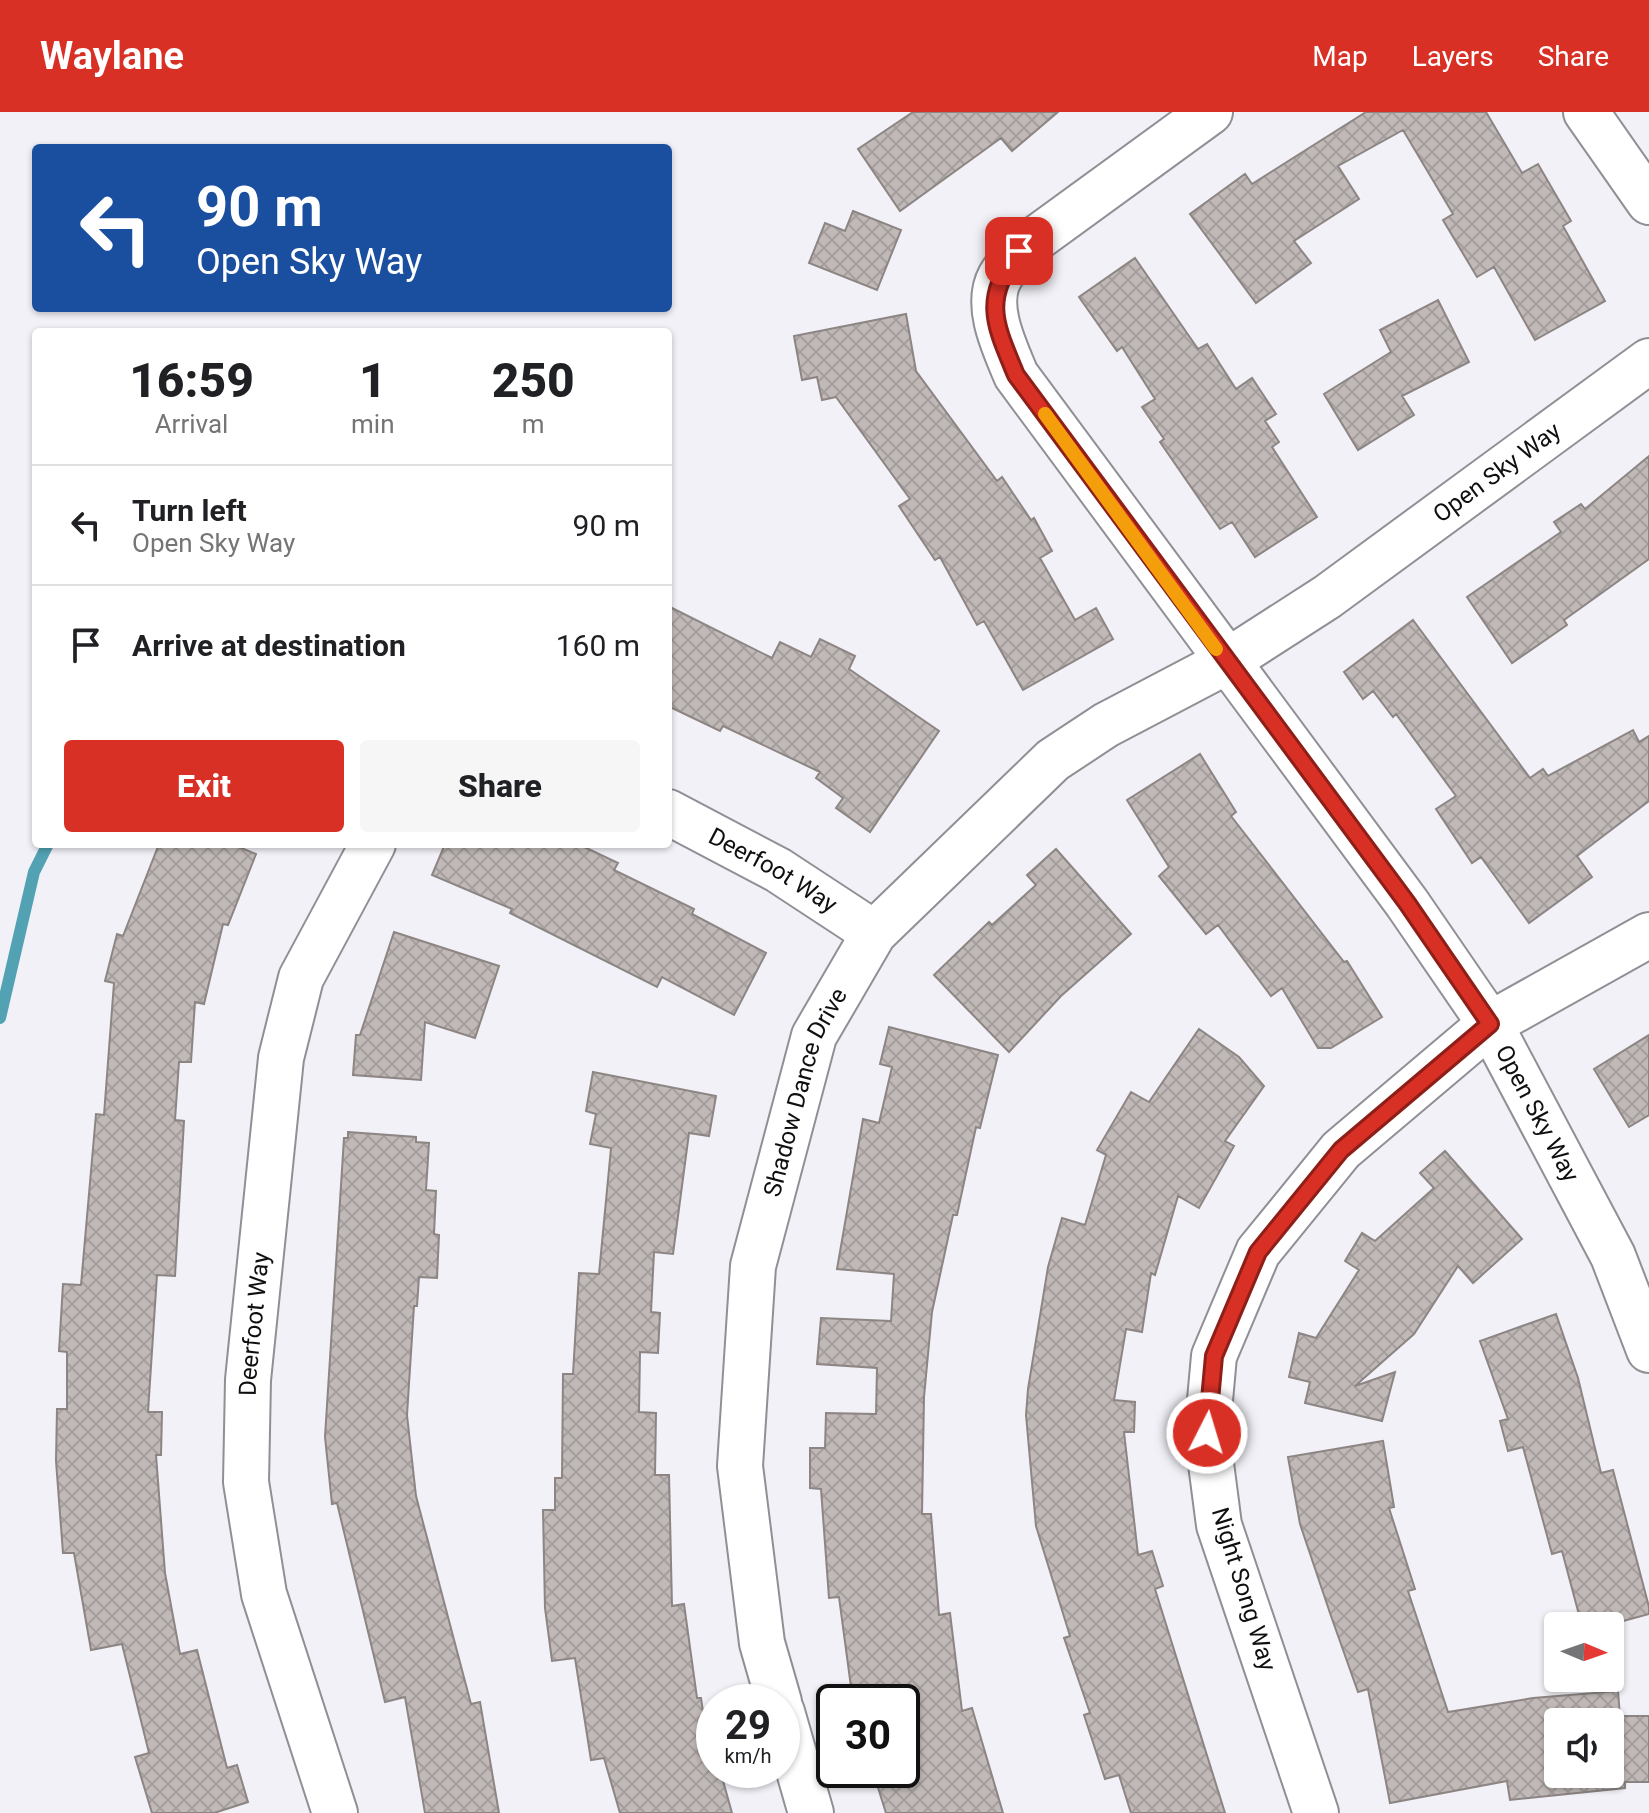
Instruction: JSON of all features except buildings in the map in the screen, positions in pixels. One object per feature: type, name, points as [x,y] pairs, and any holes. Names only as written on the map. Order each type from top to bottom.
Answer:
[{"type":"street","name":"Open Sky Way","points":[[1210,112],[1019,251],[998,279],[995,306],[1002,341],[1016,375],[1407,903],[1490,1024],[1613,1256],[1649,1350]]},
{"type":"street","points":[[1586,112],[1649,202]]},
{"type":"street","name":"Open Sky Way","points":[[1226,662],[1327,597],[1649,361]]},
{"type":"street","name":"Shadow Dance Drive","points":[[774,1684],[762,1643],[740,1466],[753,1266],[814,1036],[874,933],[1053,760],[1106,725],[1226,662]]},
{"type":"street","name":"Deerfoot Way","points":[[672,814],[778,870],[874,933]]},
{"type":"street","name":"Deerfoot Way","points":[[335,1813],[264,1594],[246,1482],[248,1380],[281,1058],[301,978],[371,848]]},
{"type":"street","name":"Night Song Way","points":[[1316,1813],[1219,1525],[1207,1433],[1214,1356],[1258,1252],[1341,1150],[1490,1024],[1649,935]]},
{"type":"street","points":[[800,1775],[811,1813]]},
{"type":"waterway","points":[[0,1018],[34,872],[46,848]]},
{"type":"slow traffic","points":[[1045,414],[1216,649]]},
{"type":"route","points":[[1019,251],[998,279],[995,306],[1002,341],[1016,375],[1407,903],[1490,1024],[1341,1150],[1258,1252],[1214,1356],[1207,1433]]}]
